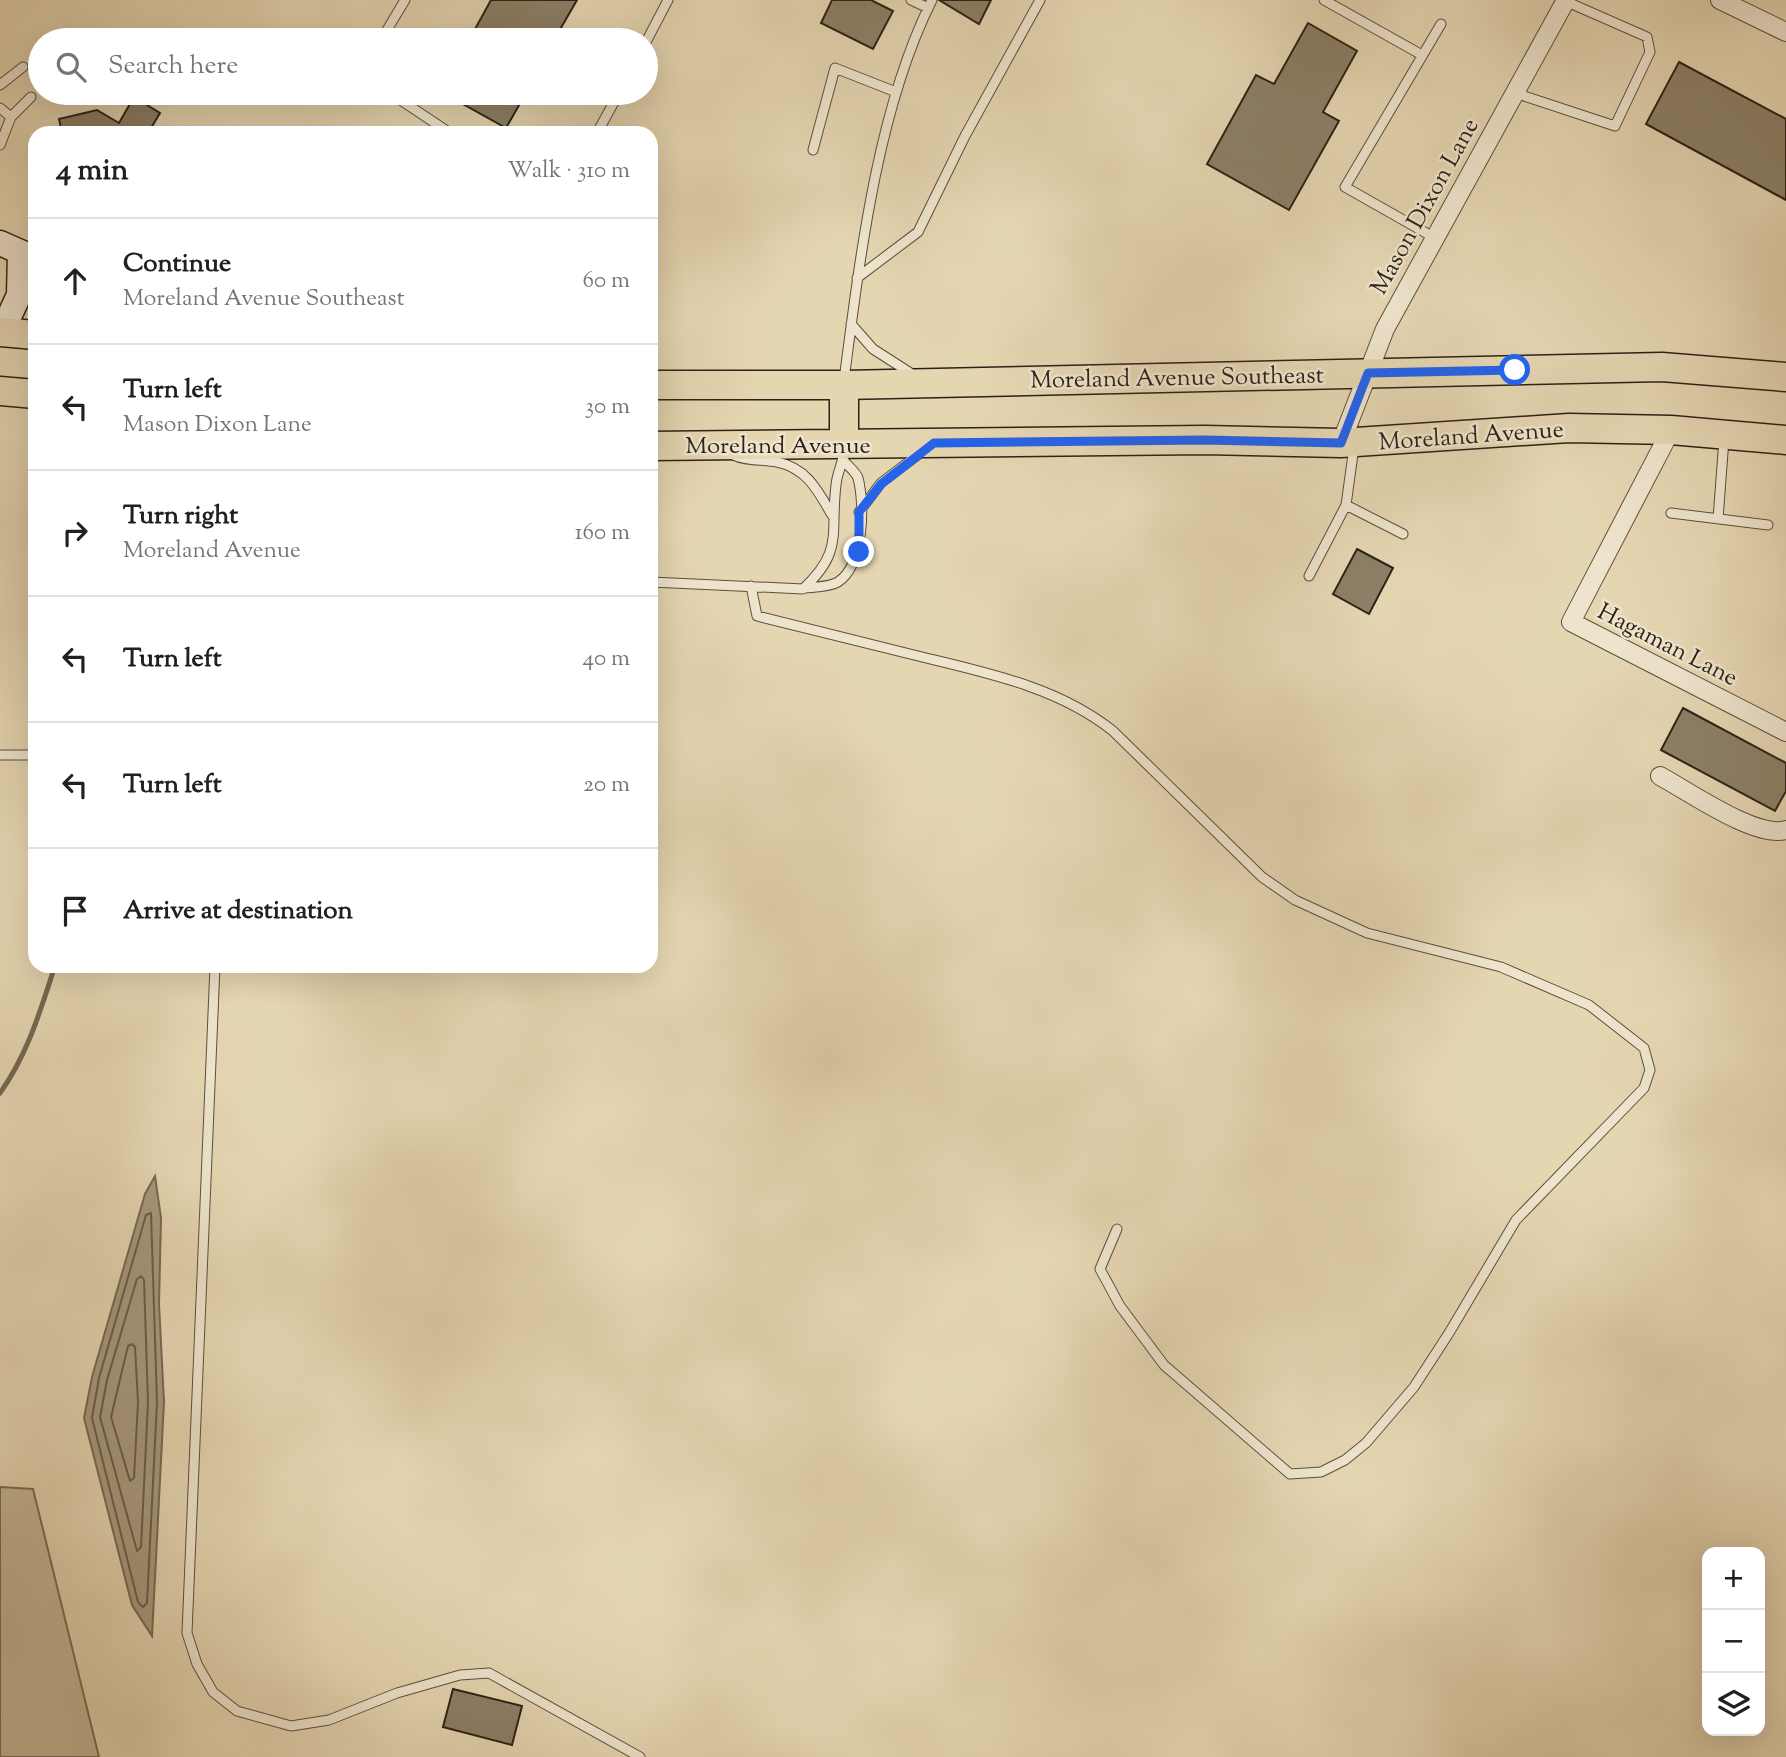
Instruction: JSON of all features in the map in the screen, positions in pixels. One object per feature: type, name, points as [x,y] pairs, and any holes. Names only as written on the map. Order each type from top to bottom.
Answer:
[{"type":"main road","points":[[18,251],[19,295],[1,332],[28,334]]},
{"type":"main road","name":"Moreland Avenue Southeast","points":[[658,385],[844,385],[1662,368],[1786,377]]},
{"type":"main road","points":[[844,385],[844,453]]},
{"type":"main road","points":[[0,391],[28,393]]},
{"type":"main road","name":"Moreland Avenue","points":[[658,446],[708,445],[844,453],[934,443],[1205,440],[1348,442],[1569,428],[1671,430],[1786,440]]},
{"type":"street","points":[[1720,0],[1786,32]]},
{"type":"street","name":"Mason Dixon Lane","points":[[1348,442],[1384,329],[1566,1]]},
{"type":"street","name":"Hagaman Lane","points":[[1671,430],[1571,622],[1786,732]]},
{"type":"street","points":[[1660,776],[1739,819],[1773,834],[1786,830]]},
{"type":"lane","points":[[389,28],[405,0]]},
{"type":"lane","points":[[653,28],[668,0]]},
{"type":"lane","points":[[844,385],[857,278],[896,92],[917,30],[930,4],[911,0]]},
{"type":"lane","points":[[857,278],[918,232],[965,136],[1040,0]]},
{"type":"lane","points":[[1324,0],[1422,55]]},
{"type":"lane","points":[[1515,93],[1615,126],[1650,52],[1647,37],[1566,1]]},
{"type":"lane","points":[[1435,238],[1345,187],[1441,24]]},
{"type":"lane","points":[[0,85],[23,66]]},
{"type":"lane","points":[[813,150],[835,68],[896,92]]},
{"type":"lane","points":[[0,145],[11,117],[28,100]]},
{"type":"lane","points":[[408,105],[440,126]]},
{"type":"lane","points":[[601,126],[612,105]]},
{"type":"lane","points":[[0,108],[11,117]]},
{"type":"lane","points":[[852,324],[873,349],[890,362],[933,383]]},
{"type":"lane","points":[[1718,519],[1724,433]]},
{"type":"lane","points":[[1309,576],[1346,505],[1348,442]]},
{"type":"lane","points":[[859,512],[881,484],[934,443]]},
{"type":"lane","points":[[708,445],[748,461],[777,462],[802,470],[832,516]]},
{"type":"lane","points":[[658,582],[803,589],[837,583],[850,569],[859,552],[861,535],[858,476],[844,453]]},
{"type":"lane","points":[[803,589],[822,571],[834,547],[832,516],[836,478],[844,453]]},
{"type":"lane","points":[[1346,505],[1403,534]]},
{"type":"lane","points":[[1671,513],[1768,525]]},
{"type":"lane","points":[[751,586],[757,616],[968,668],[1061,697],[1088,712],[1113,731],[1262,877],[1295,900],[1367,933],[1501,967],[1546,985],[1590,1005],[1644,1048],[1650,1070],[1644,1088],[1516,1220],[1450,1333],[1414,1387],[1366,1443],[1345,1460],[1321,1472],[1290,1474],[1164,1365],[1120,1306],[1100,1269],[1117,1229]]},
{"type":"lane","points":[[0,755],[28,755]]},
{"type":"lane","points":[[215,973],[209,1052],[187,1633],[197,1664],[213,1692],[237,1711],[290,1726],[328,1720],[397,1693],[460,1675],[489,1673],[640,1757]]},
{"type":"shaded area","points":[[0,1487],[33,1489],[99,1757],[0,1757]]},
{"type":"water","points":[[155,1176],[161,1218],[159,1304],[164,1402],[152,1636],[132,1605],[84,1418],[92,1377],[145,1194]]},
{"type":"building","points":[[491,0],[577,0],[561,28],[476,28]]},
{"type":"building","points":[[832,0],[871,0],[893,11],[873,49],[821,23]]},
{"type":"building","points":[[939,0],[991,0],[979,24]]},
{"type":"building","points":[[1308,23],[1357,51],[1323,112],[1339,121],[1289,210],[1207,164],[1256,75],[1274,84]]},
{"type":"building","points":[[1679,62],[1786,119],[1786,200],[1646,124]]},
{"type":"building","points":[[129,105],[147,105],[160,113],[152,126],[60,126],[59,119],[97,110],[119,123]]},
{"type":"building","points":[[465,105],[519,105],[507,126]]},
{"type":"building","points":[[1357,549],[1393,568],[1369,614],[1333,594]]},
{"type":"building","points":[[1683,708],[1786,763],[1786,791],[1775,811],[1661,750]]},
{"type":"building","points":[[453,1689],[522,1706],[512,1745],[443,1727]]},
{"type":"waterway","points":[[0,1093],[26,1048],[53,973]]},
{"type":"route","points":[[859,552],[859,512],[881,484],[898,468],[934,443],[1205,440],[1341,443],[1368,373],[1515,370]]}]
